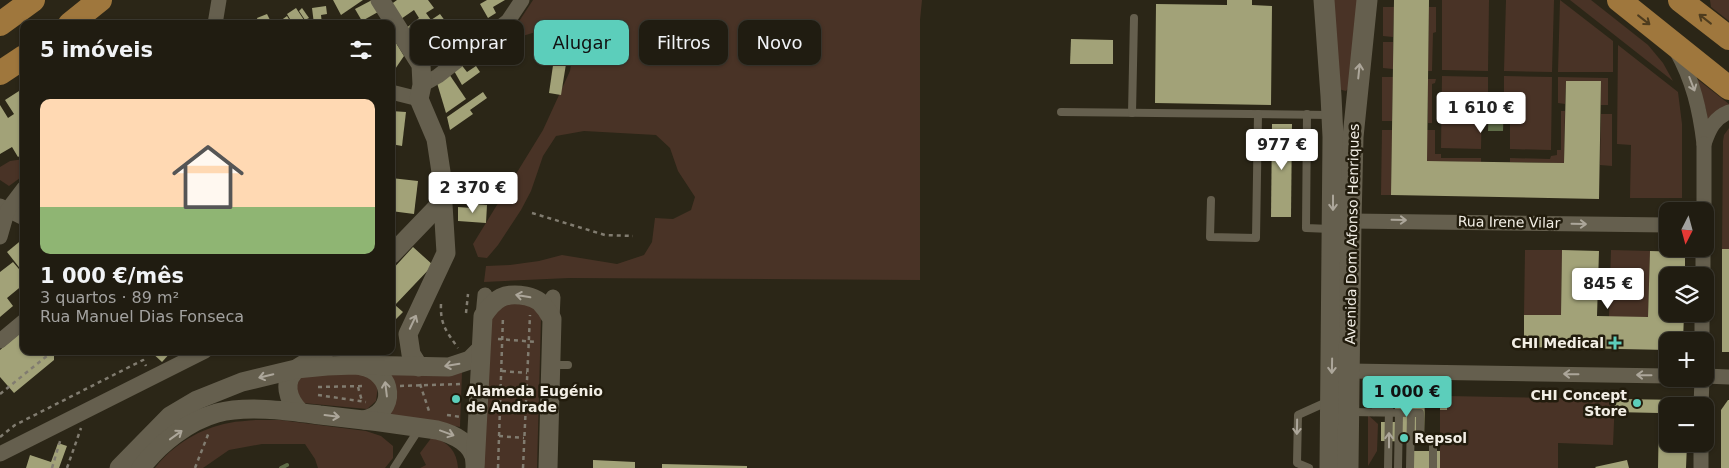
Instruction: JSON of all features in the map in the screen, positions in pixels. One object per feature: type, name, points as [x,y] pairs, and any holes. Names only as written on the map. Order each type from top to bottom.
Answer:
[{"type":"main road","points":[[75,20],[100,0]]},
{"type":"main road","name":"Avenida Dom Afonso Henriques","points":[[1324,0],[1332,105],[1343,137]]},
{"type":"main road","name":"Avenida Dom Afonso Henriques","points":[[1330,468],[1331,400],[1342,225],[1343,137],[1356,97],[1367,0]]},
{"type":"main road","points":[[1619,0],[1729,88]]},
{"type":"main road","points":[[1680,0],[1729,38]]},
{"type":"main road","points":[[0,73],[20,60]]},
{"type":"main road","points":[[1332,105],[1356,97]]},
{"type":"main road","name":"Avenida Dom Afonso Henriques","points":[[1342,225],[1349,371],[1348,468]]},
{"type":"street","points":[[216,20],[219,0]]},
{"type":"street","points":[[380,0],[393,20]]},
{"type":"street","points":[[395,92],[421,92],[438,76],[508,21],[522,0]]},
{"type":"street","points":[[395,24],[421,65],[421,92],[436,138],[441,172],[446,253],[408,334],[411,354],[419,377]]},
{"type":"street","points":[[1670,40],[1684,63],[1698,102],[1704,144],[1704,202]]},
{"type":"street","points":[[1704,144],[1708,130],[1714,121],[1729,112]]},
{"type":"street","points":[[0,237],[4,208],[20,192]]},
{"type":"street","points":[[395,251],[442,202]]},
{"type":"street","points":[[4,208],[20,216]]},
{"type":"street","name":"Rua Irene Vilar","points":[[1342,225],[1659,225]]},
{"type":"street","points":[[474,317],[502,297],[514,294],[531,297],[540,302],[552,319]]},
{"type":"street","points":[[119,468],[170,416],[197,400],[242,382],[296,369],[419,377],[449,366],[459,355],[470,360],[474,317],[485,295]]},
{"type":"street","points":[[548,468],[559,365],[552,319],[553,297]]},
{"type":"street","points":[[0,341],[20,324]]},
{"type":"street","points":[[472,347],[475,466]]},
{"type":"street","points":[[0,454],[197,355]]},
{"type":"street","points":[[300,412],[291,402],[288,394],[289,383],[296,369],[318,355]]},
{"type":"street","points":[[356,372],[371,368],[384,379],[388,389],[383,410],[376,416],[365,408]]},
{"type":"street","points":[[1349,371],[1659,376]]},
{"type":"street","points":[[1714,376],[1729,377]]},
{"type":"street","points":[[141,468],[157,450],[176,434],[195,422],[216,414],[251,410],[300,412],[365,408],[451,434],[470,449],[475,456],[475,466]]},
{"type":"street","points":[[1701,452],[1701,468]]},
{"type":"lane","points":[[1132,113],[1134,18]]},
{"type":"lane","points":[[1061,112],[1307,114],[1332,105]]},
{"type":"lane","points":[[1211,200],[1210,237],[1256,238],[1258,114]]},
{"type":"lane","points":[[1307,114],[1306,228],[1342,225]]},
{"type":"lane","points":[[1309,468],[1296,463],[1298,414],[1331,400]]},
{"type":"lane","points":[[1348,412],[1420,413],[1420,437],[1433,438],[1434,468]]},
{"type":"lane","points":[[1388,468],[1389,413]]},
{"type":"lane","points":[[1398,468],[1399,413]]},
{"type":"lane","points":[[1410,468],[1411,413]]},
{"type":"lane","points":[[394,468],[426,425]]},
{"type":"path","points":[[532,213],[605,235],[633,236]]},
{"type":"path","points":[[468,294],[474,317]]},
{"type":"path","points":[[440,303],[441,320],[459,355],[461,392]]},
{"type":"path","points":[[498,468],[503,312]]},
{"type":"path","points":[[523,468],[530,314]]},
{"type":"path","points":[[496,339],[541,342]]},
{"type":"path","points":[[459,355],[472,347]]},
{"type":"path","points":[[0,394],[48,355]]},
{"type":"path","points":[[502,371],[527,373]]},
{"type":"path","points":[[356,372],[365,408]]},
{"type":"path","points":[[393,386],[419,377],[462,384]]},
{"type":"path","points":[[419,377],[426,425]]},
{"type":"path","points":[[318,387],[368,386]]},
{"type":"path","points":[[318,395],[365,408]]},
{"type":"path","points":[[460,417],[461,409]]},
{"type":"path","points":[[195,468],[216,414]]},
{"type":"path","points":[[67,468],[84,422]]},
{"type":"path","points":[[52,468],[63,432]]},
{"type":"path","points":[[499,436],[524,438]]},
{"type":"shaded area","points":[[533,0],[922,0],[920,20],[920,280],[569,278],[484,282],[486,266],[539,261],[562,255],[617,264],[644,255],[652,242],[655,218],[673,219],[691,210],[695,197],[678,171],[670,148],[656,135],[584,131],[556,136],[543,156],[531,191],[521,210],[487,258],[478,257],[473,244],[543,130],[570,71],[571,65],[629,65],[629,20],[534,20],[534,32],[524,36],[524,20],[520,20]]},
{"type":"shaded area","points":[[1332,0],[1360,0],[1350,86],[1346,91],[1338,89]]},
{"type":"shaded area","points":[[1442,0],[1489,0],[1488,71],[1442,70]]},
{"type":"shaded area","points":[[1506,0],[1554,0],[1552,72],[1504,71]]},
{"type":"shaded area","points":[[1560,0],[1613,41],[1613,72],[1558,72]]},
{"type":"shaded area","points":[[1570,0],[1591,0],[1648,45],[1663,63],[1673,81]]},
{"type":"shaded area","points":[[1710,0],[1729,0],[1729,21],[1711,7]]},
{"type":"shaded area","points":[[1383,7],[1394,7],[1393,37],[1383,36]]},
{"type":"shaded area","points":[[1429,7],[1436,7],[1436,32],[1433,33],[1432,71],[1428,71]]},
{"type":"shaded area","points":[[1383,42],[1393,42],[1393,69],[1383,68]]},
{"type":"shaded area","points":[[1618,45],[1678,92],[1682,124],[1682,198],[1630,198],[1631,145],[1617,144]]},
{"type":"shaded area","points":[[1442,76],[1488,77],[1488,94],[1482,95],[1481,149],[1441,148]]},
{"type":"shaded area","points":[[1504,76],[1552,77],[1551,150],[1510,149],[1510,95],[1504,95]]},
{"type":"shaded area","points":[[1382,77],[1393,77],[1392,121],[1382,121]]},
{"type":"shaded area","points":[[1558,77],[1608,78],[1608,105],[1601,105],[1601,81],[1566,81],[1565,104],[1558,103]]},
{"type":"shaded area","points":[[1428,79],[1436,79],[1435,83],[1432,84],[1432,123],[1428,123]]},
{"type":"shaded area","points":[[1697,79],[1729,104],[1707,124],[1706,110]]},
{"type":"shaded area","points":[[1489,101],[1504,101],[1503,131],[1488,131]]},
{"type":"shaded area","points":[[1561,111],[1565,111],[1564,163],[1510,162],[1510,158],[1550,159],[1551,156],[1557,155],[1557,150],[1561,150]]},
{"type":"shaded area","points":[[1601,114],[1612,114],[1612,166],[1600,165]]},
{"type":"shaded area","points":[[1729,128],[1729,249],[1722,249],[1723,141],[1724,135]]},
{"type":"shaded area","points":[[1382,130],[1392,130],[1391,195],[1381,195]]},
{"type":"shaded area","points":[[1427,130],[1435,130],[1435,154],[1441,154],[1441,158],[1481,158],[1481,162],[1427,161]]},
{"type":"shaded area","points":[[20,160],[20,178],[9,186],[0,180],[0,167],[10,161]]},
{"type":"shaded area","points":[[1525,250],[1562,250],[1561,315],[1524,315]]},
{"type":"shaded area","points":[[1611,250],[1650,251],[1648,317],[1609,317]]},
{"type":"shaded area","points":[[503,302],[535,306],[541,318],[537,468],[483,468],[490,319]]},
{"type":"shaded area","points":[[387,371],[462,372],[460,427],[386,414]]},
{"type":"shaded area","points":[[365,373],[378,386],[376,401],[367,409],[303,403],[293,390],[302,376]]},
{"type":"shaded area","points":[[1368,389],[1395,389],[1395,402],[1368,402]]},
{"type":"shaded area","points":[[1447,396],[1615,399],[1613,445],[1558,443],[1558,468],[1440,468],[1440,410],[1447,410]]},
{"type":"shaded area","points":[[1368,415],[1378,424],[1377,451],[1368,466]]},
{"type":"shaded area","points":[[256,420],[280,420],[366,431],[381,436],[393,446],[393,458],[385,468],[318,468],[315,459],[305,444],[262,444],[229,450],[203,468],[155,468],[170,452],[198,433],[218,425]]},
{"type":"shaded area","points":[[432,437],[451,448],[456,457],[458,468],[420,468],[426,465],[420,453]]},
{"type":"building","points":[[333,0],[363,0],[341,15]]},
{"type":"building","points":[[372,0],[378,12],[361,20],[355,9]]},
{"type":"building","points":[[397,0],[428,0],[434,8],[426,13],[431,20],[416,20],[419,18],[414,10],[401,19],[390,5]]},
{"type":"building","points":[[487,0],[505,0],[493,7],[496,13],[488,18],[480,4]]},
{"type":"building","points":[[1227,0],[1252,0],[1252,5],[1272,6],[1271,105],[1155,103],[1156,4],[1227,5]]},
{"type":"building","points":[[1394,0],[1429,0],[1427,161],[1564,163],[1566,81],[1601,81],[1599,199],[1391,195]]},
{"type":"building","points":[[326,6],[327,14],[321,15],[322,20],[314,20],[312,8]]},
{"type":"building","points":[[296,8],[304,20],[291,20],[287,14]]},
{"type":"building","points":[[302,8],[309,18],[305,20],[299,11]]},
{"type":"building","points":[[267,14],[270,20],[258,20],[257,18]]},
{"type":"building","points":[[440,14],[444,20],[431,20]]},
{"type":"building","points":[[287,16],[290,20],[282,20]]},
{"type":"building","points":[[410,25],[410,36],[405,29]]},
{"type":"building","points":[[1071,39],[1113,40],[1113,64],[1070,64]]},
{"type":"building","points":[[395,41],[404,56],[395,69]]},
{"type":"building","points":[[458,65],[462,65],[467,72],[476,66],[480,72],[462,85],[453,69]]},
{"type":"building","points":[[553,65],[566,65],[561,95],[549,93]]},
{"type":"building","points":[[449,74],[466,99],[446,113],[437,83]]},
{"type":"building","points":[[19,91],[20,93],[20,156],[18,157],[12,147],[0,154],[0,105],[8,118],[14,114],[5,100]]},
{"type":"building","points":[[483,92],[487,98],[470,110],[473,114],[450,130],[447,117]]},
{"type":"building","points":[[395,111],[406,112],[402,146],[395,145]]},
{"type":"building","points":[[1272,124],[1292,124],[1291,217],[1271,217]]},
{"type":"building","points":[[395,178],[418,181],[414,214],[395,212]]},
{"type":"building","points":[[480,187],[481,202],[457,203],[456,188]]},
{"type":"building","points":[[473,204],[487,205],[486,223],[458,221],[458,207],[472,208]]},
{"type":"building","points":[[20,241],[20,268],[7,252]]},
{"type":"building","points":[[413,247],[433,265],[395,305],[395,267]]},
{"type":"building","points":[[1722,249],[1729,249],[1729,352],[1722,352]]},
{"type":"building","points":[[1562,250],[1599,251],[1597,316],[1648,317],[1650,251],[1659,251],[1659,258],[1685,258],[1685,267],[1659,267],[1659,322],[1684,322],[1683,332],[1659,332],[1659,350],[1524,347],[1524,315],[1561,315]]},
{"type":"building","points":[[13,262],[20,270],[20,287],[7,298],[13,306],[0,317],[0,272]]},
{"type":"building","points":[[395,305],[403,312],[395,320]]},
{"type":"building","points":[[20,333],[20,355],[54,355],[54,360],[14,393],[0,377],[0,350]]},
{"type":"building","points":[[154,355],[168,355],[162,362]]},
{"type":"building","points":[[1395,390],[1425,390],[1424,442],[1381,441],[1381,422],[1395,422]]},
{"type":"building","points":[[1440,396],[1447,396],[1447,410],[1440,410]]},
{"type":"building","points":[[1615,399],[1659,400],[1659,413],[1614,412]]},
{"type":"building","points":[[1728,400],[1729,468],[1721,468],[1721,410]]},
{"type":"building","points":[[1659,413],[1659,452],[1687,452],[1686,468],[1658,468]]},
{"type":"building","points":[[58,443],[67,446],[59,468],[26,468],[30,455],[51,462]]},
{"type":"building","points":[[1412,451],[1440,451],[1440,468],[1412,468]]},
{"type":"building","points":[[593,460],[635,462],[635,468],[593,468]]},
{"type":"building","points":[[1627,460],[1629,468],[1595,467]]},
{"type":"building","points":[[662,464],[747,466],[747,468],[662,468]]},
{"type":"waterway","points":[[281,468],[287,465]]},
{"type":"place","name":"CHI Medical","points":[[1615,343]]},
{"type":"place","name":"Alameda Eugénio de Andrade","points":[[456,399]]},
{"type":"place","name":"CHI Concept Store","points":[[1637,403]]},
{"type":"place","name":"Repsol","points":[[1404,438]]}]
